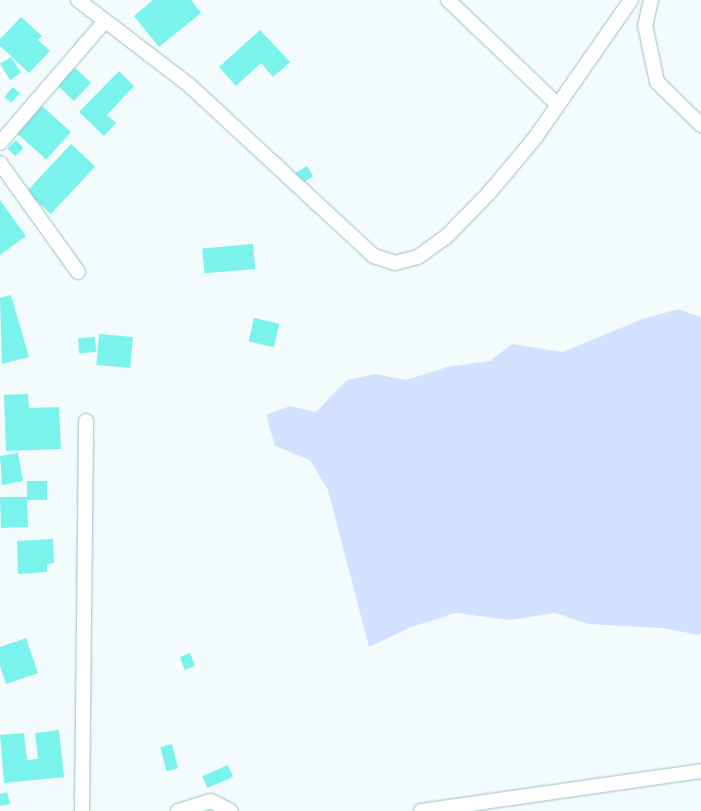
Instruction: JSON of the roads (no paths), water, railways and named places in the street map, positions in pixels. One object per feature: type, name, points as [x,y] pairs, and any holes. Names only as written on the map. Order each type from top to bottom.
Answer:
[{"type":"street","points":[[78,0],[188,84],[374,256],[395,263],[418,257],[446,237],[489,193],[558,105],[631,0]]},
{"type":"street","points":[[448,0],[558,105]]},
{"type":"street","points":[[651,0],[645,25],[657,82],[701,125]]},
{"type":"street","points":[[0,143],[106,21]]},
{"type":"street","points":[[0,163],[78,272]]},
{"type":"street","points":[[82,811],[86,421]]},
{"type":"street","points":[[421,811],[701,771]]},
{"type":"street","points":[[178,811],[211,801],[231,811]]},
{"type":"water","points":[[678,309],[701,317],[701,633],[699,635],[663,628],[589,624],[555,613],[510,620],[456,613],[411,627],[369,647],[328,490],[310,460],[275,446],[266,415],[290,406],[316,412],[347,380],[375,374],[406,380],[447,367],[490,361],[512,344],[563,352],[640,320]]}]
